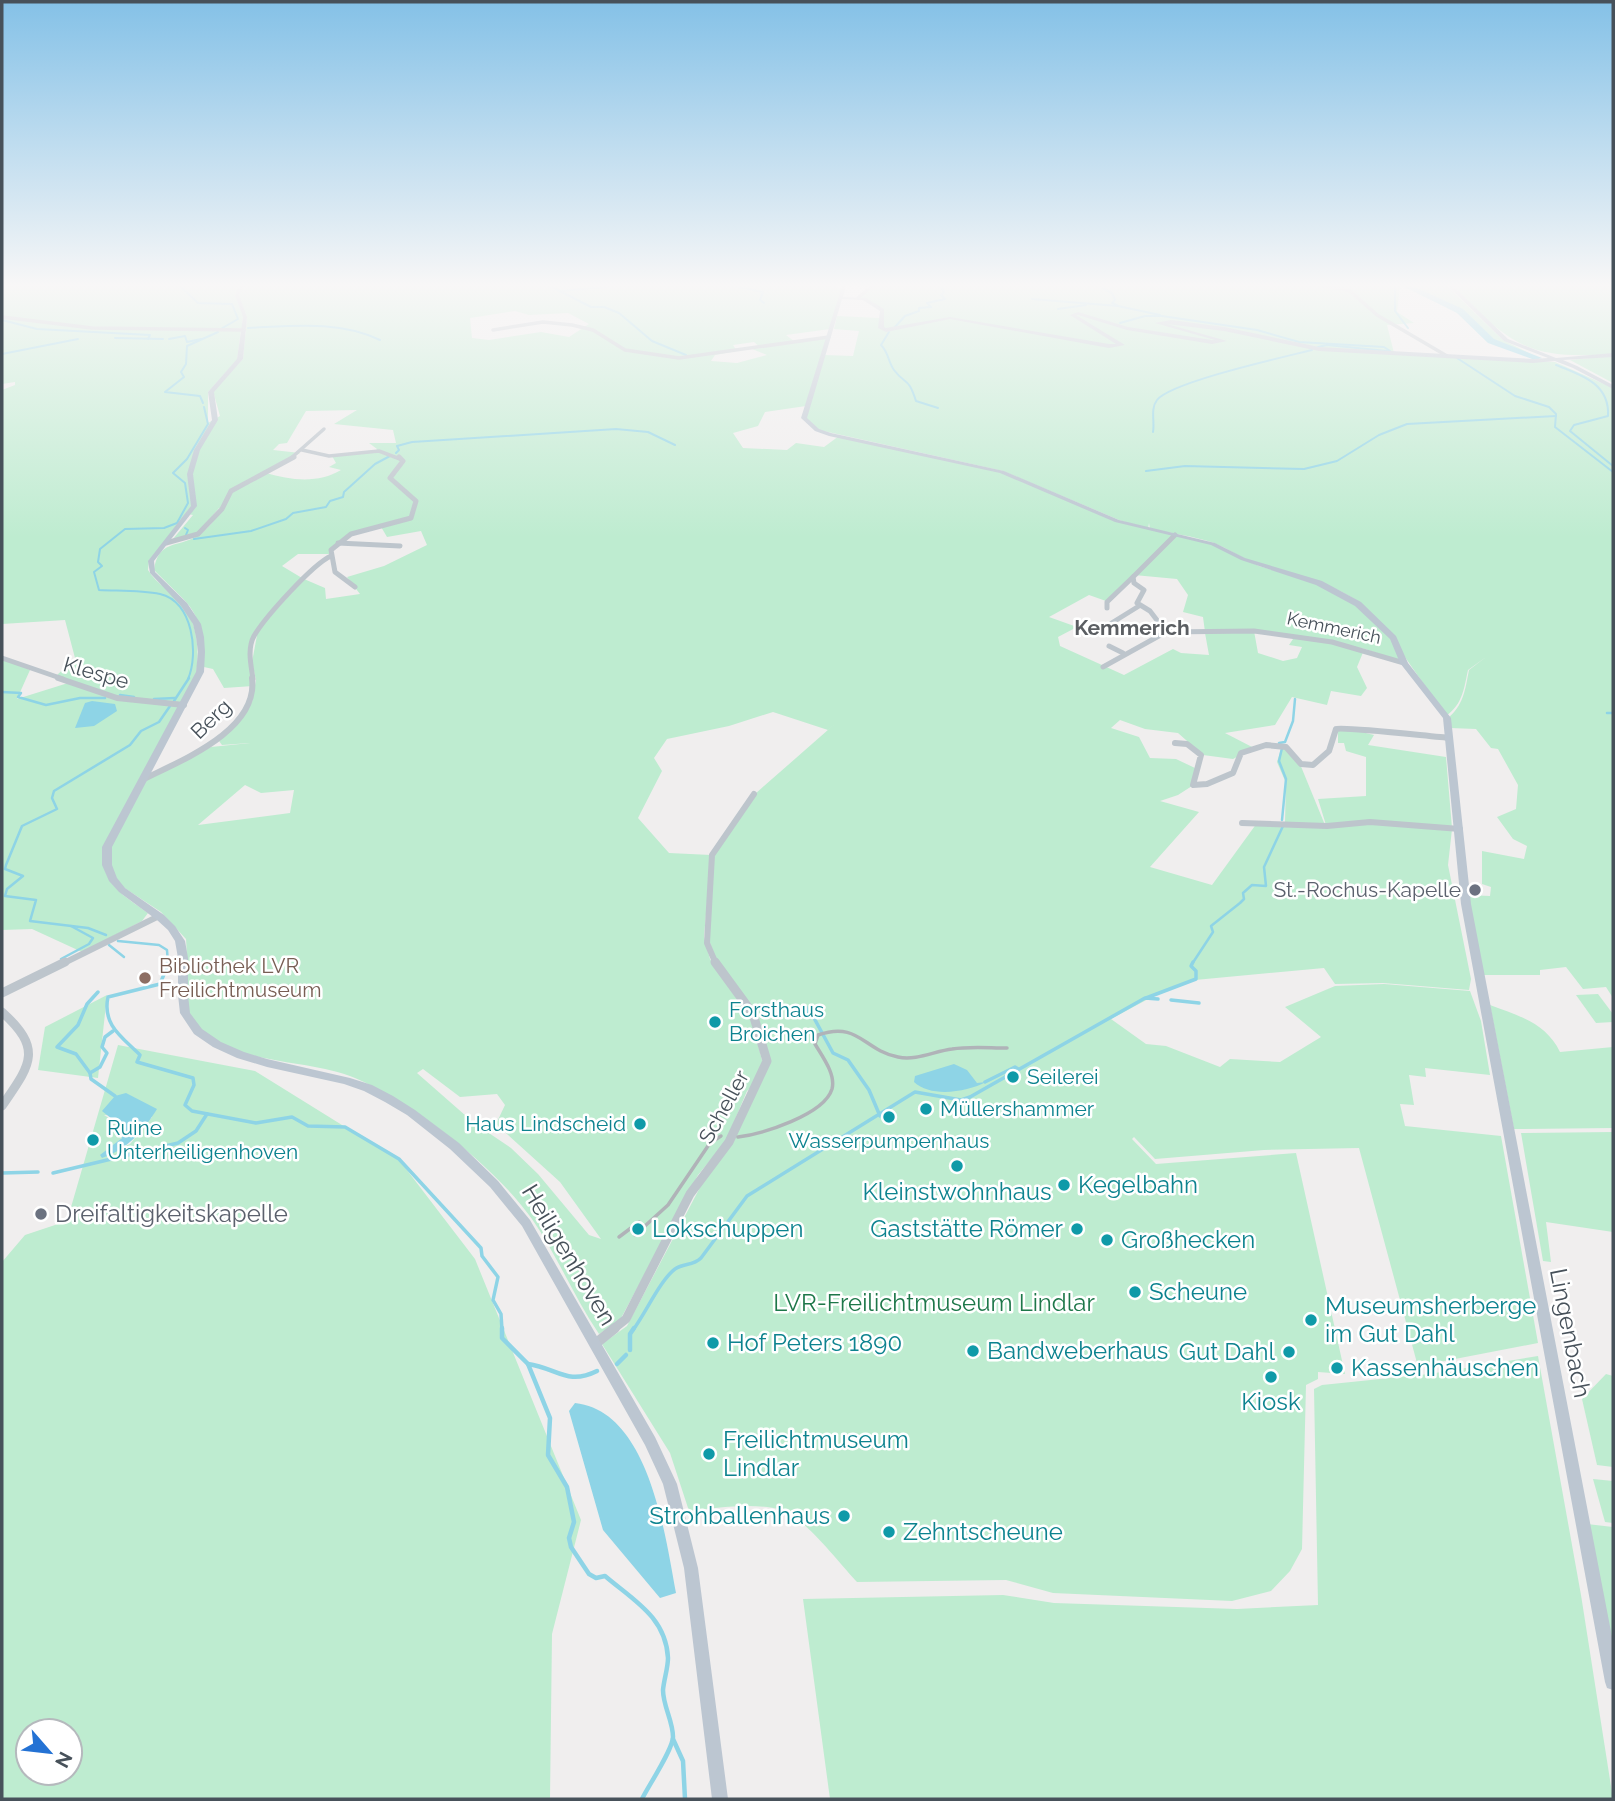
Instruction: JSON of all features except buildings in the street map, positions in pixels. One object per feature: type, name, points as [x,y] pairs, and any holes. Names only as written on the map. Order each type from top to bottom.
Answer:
[{"type":"street","points":[[144,779],[200,672],[197,623],[187,604],[152,572],[151,561],[194,506],[190,474],[197,450],[215,420],[211,392],[231,370]]},
{"type":"street","points":[[819,370],[804,418],[817,430],[1002,472],[1117,521],[1213,544],[1252,562],[1337,591],[1380,624],[1393,638],[1404,663]]},
{"type":"street","points":[[1577,370],[1613,387]]},
{"type":"street","points":[[166,543],[198,534],[222,509],[231,491],[302,450],[324,429]]},
{"type":"street","points":[[302,450],[330,456],[380,452],[395,454],[403,461],[390,480],[416,501],[413,515],[409,520],[351,534],[338,543]]},
{"type":"street","points":[[1107,608],[1107,602],[1175,535]]},
{"type":"street","points":[[338,543],[400,545]]},
{"type":"street","name":"Berg","points":[[144,779],[214,745],[251,702],[254,690],[250,653],[254,636],[305,576],[322,559],[331,556],[338,543]]},
{"type":"street","points":[[331,556],[335,572],[355,587]]},
{"type":"street","points":[[1133,578],[1134,583],[1144,590],[1139,598],[1139,606]]},
{"type":"street","points":[[1110,624],[1139,606]]},
{"type":"street","points":[[1139,606],[1150,611],[1166,632]]},
{"type":"street","name":"Kemmerich","points":[[1103,667],[1123,653],[1166,632],[1254,631],[1332,642],[1404,663],[1445,714],[1460,829],[1460,864],[1483,991]]},
{"type":"street","points":[[1109,646],[1123,653]]},
{"type":"street","name":"Klespe","points":[[2,658],[117,698],[184,705]]},
{"type":"street","points":[[1175,743],[1187,744],[1201,755],[1193,785],[1207,784],[1233,773],[1241,753],[1266,745],[1286,747],[1301,764],[1313,765],[1329,751],[1336,729],[1343,726],[1374,733],[1450,738]]},
{"type":"street","name":"Heiligenhoven","points":[[144,779],[114,833],[105,861],[107,873],[120,888],[157,917],[180,941],[183,1005],[189,1023],[208,1041],[237,1054],[367,1088],[404,1108],[473,1163],[508,1197],[526,1223],[650,1441],[670,1484],[682,1524],[720,1799]]},
{"type":"street","name":"Scheller","points":[[595,1344],[626,1319],[691,1194],[729,1142],[749,1105],[767,1061],[753,1014],[711,957],[707,943],[712,855],[754,794]]},
{"type":"street","points":[[1242,823],[1327,825],[1370,821],[1460,829]]},
{"type":"street","points":[[2,993],[157,917]]},
{"type":"street","name":"Lingenbach","points":[[1483,991],[1613,1682]]},
{"type":"street","points":[[2,1012],[25,1033],[28,1057],[20,1081],[2,1106]]},
{"type":"green space","name":"LVR-Freilichtmuseum Lindlar","points":[[2,370],[228,370],[208,392],[208,423],[220,416],[213,391],[233,370],[817,370],[806,406],[765,412],[758,426],[733,433],[743,448],[787,450],[796,443],[824,447],[839,436],[1001,472],[1115,521],[1148,529],[1119,520],[1003,471],[819,430],[805,418],[819,370],[1573,370],[1613,388],[1613,998],[1606,987],[1583,989],[1566,967],[1540,970],[1540,975],[1483,975],[1467,895],[1490,896],[1491,887],[1482,884],[1482,851],[1524,859],[1527,846],[1513,839],[1497,817],[1516,809],[1518,785],[1498,749],[1491,748],[1476,729],[1450,728],[1447,719],[1460,703],[1469,670],[1486,657],[1468,670],[1459,701],[1446,716],[1400,650],[1401,661],[1365,649],[1314,639],[1364,650],[1357,667],[1367,688],[1361,696],[1331,691],[1327,705],[1292,697],[1275,725],[1225,733],[1254,748],[1233,759],[1203,755],[1178,733],[1145,729],[1120,720],[1111,728],[1139,737],[1150,758],[1176,759],[1195,768],[1192,786],[1178,795],[1160,801],[1199,812],[1150,867],[1212,885],[1257,823],[1327,827],[1341,825],[1326,825],[1318,799],[1366,796],[1366,757],[1346,751],[1344,743],[1338,743],[1338,731],[1345,728],[1374,735],[1368,745],[1446,757],[1452,828],[1445,828],[1452,829],[1448,865],[1471,979],[1469,990],[1383,983],[1335,984],[1324,968],[1195,980],[1150,998],[1111,1019],[1146,1044],[1166,1046],[1220,1067],[1230,1059],[1280,1062],[1321,1037],[1285,1007],[1335,986],[1384,984],[1470,991],[1481,1021],[1490,1075],[1425,1068],[1426,1077],[1409,1075],[1414,1105],[1400,1104],[1405,1126],[1501,1136],[1538,1343],[1429,1364],[1417,1363],[1359,1148],[1264,1150],[1155,1159],[1134,1137],[1132,1139],[1156,1164],[1296,1153],[1345,1374],[1318,1372],[1318,1379],[1306,1385],[1302,1549],[1290,1571],[1271,1591],[1232,1601],[1053,1593],[1006,1580],[857,1582],[811,1531],[782,1510],[747,1506],[689,1511],[670,1453],[602,1344],[627,1326],[705,1178],[733,1140],[771,1061],[756,1012],[717,961],[710,943],[708,913],[714,855],[755,794],[828,730],[773,712],[729,726],[667,739],[654,758],[662,771],[638,818],[669,853],[711,855],[704,937],[710,959],[750,1014],[763,1064],[758,1080],[747,1091],[726,1141],[698,1175],[620,1320],[599,1334],[532,1219],[497,1178],[452,1138],[403,1104],[355,1078],[238,1051],[220,1044],[195,1024],[187,1002],[186,939],[161,912],[123,887],[109,868],[111,847],[146,779],[211,747],[250,743],[222,745],[219,741],[252,702],[256,680],[252,662],[258,631],[250,654],[253,686],[224,688],[213,669],[204,667],[200,632],[193,611],[154,570],[156,560],[164,549],[201,533],[224,508],[219,508],[198,533],[173,539],[193,515],[188,514],[149,560],[148,570],[184,605],[190,615],[197,641],[198,656],[193,684],[179,703],[120,697],[55,677],[75,658],[65,620],[2,624],[2,390],[15,385],[15,382],[2,384]],"holes":[[[357,410],[334,424],[393,430],[396,443],[369,443],[377,449],[375,452],[332,456],[336,463],[329,467],[341,470],[323,477],[294,479],[266,473],[300,453],[273,450],[279,444],[287,443],[306,411]],[[1149,523],[1150,529],[1214,543],[1252,562],[1324,584],[1355,599],[1379,622],[1357,604],[1318,583],[1259,566],[1212,544],[1176,535],[1148,562],[1173,535],[1148,529]],[[380,525],[387,537],[421,531],[427,545],[384,566],[347,577],[360,594],[326,599],[325,588],[304,579],[260,628],[302,578],[282,566],[298,554],[329,554],[344,537]],[[1134,575],[1177,579],[1188,595],[1183,612],[1203,617],[1205,632],[1225,630],[1205,633],[1209,655],[1181,653],[1173,649],[1124,675],[1060,646],[1058,637],[1077,627],[1049,617],[1089,595],[1106,601]],[[1254,631],[1295,636],[1289,645],[1302,647],[1297,658],[1283,661],[1258,653]],[[245,785],[261,793],[294,790],[290,813],[198,825]],[[423,1069],[460,1097],[497,1094],[505,1105],[496,1124],[560,1182],[601,1239],[589,1235],[538,1174],[511,1148],[474,1123],[417,1073]]]},
{"type":"green space","points":[[1589,370],[1613,370],[1613,383]]},
{"type":"green space","points":[[2,658],[30,670],[17,699],[68,683],[102,695],[178,705],[104,847],[103,859],[109,879],[121,893],[148,913],[142,921],[82,952],[32,929],[2,930]]},
{"type":"green space","points":[[1282,746],[1300,764],[1325,825],[1285,822],[1286,783],[1277,762]]},
{"type":"green space","points":[[1598,994],[1613,1014],[1613,1022],[1596,1023],[1576,995]]},
{"type":"green space","points":[[107,995],[98,1078],[38,1070],[45,1027]]},
{"type":"green space","points":[[1490,1005],[1539,1027],[1560,1052],[1613,1047],[1613,1128],[1514,1129]]},
{"type":"green space","points":[[118,1045],[255,1071],[400,1161],[475,1259],[581,1520],[552,1634],[550,1799],[2,1799],[2,1262],[25,1235],[67,1221]],"holes":[[[104,1115],[152,1117],[130,1144],[100,1156],[122,1138],[117,1123]]]},
{"type":"green space","points":[[1613,1132],[1613,1232],[1546,1222],[1551,1262],[1543,1261],[1521,1133]]},
{"type":"green space","points":[[1538,1356],[1581,1595],[1613,1799],[830,1799],[803,1599],[1003,1595],[1054,1603],[1237,1609],[1318,1605],[1314,1389],[1322,1385],[1429,1374]]},
{"type":"green space","points":[[1606,1374],[1613,1376],[1613,1467],[1597,1465],[1582,1399]]},
{"type":"green space","points":[[1593,1479],[1613,1481],[1613,1523],[1605,1522]]},
{"type":"green space","points":[[1587,1524],[1613,1527],[1613,1658]]},
{"type":"water","points":[[92,701],[115,704],[117,711],[94,726],[75,728],[85,703]]},
{"type":"water","points":[[954,1064],[967,1070],[977,1083],[986,1082],[969,1088],[939,1092],[914,1082],[915,1076]]},
{"type":"water","points":[[126,1093],[157,1109],[134,1138],[119,1150],[102,1158],[100,1155],[122,1138],[117,1123],[102,1111],[115,1096]]},
{"type":"water","points":[[575,1403],[600,1411],[620,1428],[637,1451],[659,1509],[676,1593],[660,1598],[603,1530],[569,1411]]},
{"type":"waterway","points":[[182,370],[184,377],[165,392],[200,396],[203,403]]},
{"type":"waterway","points":[[894,370],[909,384],[916,401],[938,408]]},
{"type":"waterway","points":[[1153,432],[1153,411],[1157,400],[1183,386],[1233,370]]},
{"type":"waterway","points":[[1475,370],[1515,396],[1549,407],[1556,416]]},
{"type":"waterway","points":[[1568,370],[1599,388],[1607,405],[1608,416],[1574,425],[1570,431],[1613,466]]},
{"type":"waterway","points":[[188,679],[193,643],[186,617],[180,607],[160,594],[99,590],[94,572],[102,566],[98,562],[100,549],[125,529],[164,528],[177,523],[188,503],[185,483],[173,473],[187,459],[208,424],[204,407]]},
{"type":"waterway","points":[[1146,471],[1185,466],[1304,469],[1337,461],[1379,435],[1407,424],[1556,416]]},
{"type":"waterway","points":[[1556,416],[1555,427],[1613,472]]},
{"type":"waterway","points":[[396,453],[399,450],[397,446],[412,442],[616,429],[648,432],[675,445]]},
{"type":"waterway","points":[[194,539],[251,531],[286,519],[293,513],[326,507],[330,501],[343,497],[344,492],[375,464],[390,456]]},
{"type":"waterway","points":[[185,528],[188,530],[186,535]]},
{"type":"waterway","points":[[174,701],[189,678]]},
{"type":"waterway","points":[[2,692],[21,693],[18,697],[46,705],[80,698],[105,698]]},
{"type":"waterway","points":[[120,695],[134,697]]},
{"type":"waterway","points":[[154,699],[175,698]]},
{"type":"waterway","points":[[1279,743],[1285,742],[1293,721],[1295,699]]},
{"type":"waterway","points":[[106,935],[88,928],[30,921],[36,900],[5,896],[7,889],[23,876],[5,869],[6,865],[22,826],[57,809],[52,798],[54,791],[130,745],[141,731],[159,722],[170,706]]},
{"type":"waterway","points":[[1607,713],[1613,713]]},
{"type":"waterway","points":[[1282,748],[1279,761],[1286,779],[1282,820]]},
{"type":"waterway","points":[[1192,964],[1213,932],[1211,926],[1240,903],[1244,899],[1243,893],[1252,885],[1266,886],[1264,867],[1283,826]]},
{"type":"waterway","points":[[61,959],[89,944],[93,938],[71,926]]},
{"type":"waterway","points":[[118,941],[159,945],[167,950],[168,964]]},
{"type":"waterway","points":[[109,945],[124,957]]},
{"type":"waterway","points":[[169,962],[160,984],[108,997],[107,1007],[111,1023],[140,1055],[137,1062],[193,1078],[194,1085],[185,1105],[192,1111],[256,1123],[292,1117],[308,1126],[345,1127],[399,1159],[481,1248],[482,1256],[498,1277],[493,1300],[501,1314],[502,1330]]},
{"type":"waterway","points":[[1146,998],[1196,979],[1192,964]]},
{"type":"waterway","points":[[90,1073],[76,1054],[57,1047],[78,1025],[87,1004],[98,992]]},
{"type":"waterway","points":[[879,1114],[915,1092],[961,1100],[970,1097],[1145,998],[1158,999]]},
{"type":"waterway","points":[[1171,1000],[1199,1003]]},
{"type":"waterway","points":[[806,1007],[807,1015],[814,1018],[833,1053],[848,1060],[869,1090],[879,1114]]},
{"type":"waterway","points":[[90,1073],[100,1067],[107,1053],[102,1047],[105,1037],[113,1031]]},
{"type":"waterway","points":[[985,1082],[1015,1067],[1018,1069]]},
{"type":"waterway","points":[[90,1073],[91,1079],[115,1096]]},
{"type":"waterway","points":[[53,1173],[178,1143],[196,1131],[207,1114]]},
{"type":"waterway","points":[[633,1330],[670,1274],[678,1267],[701,1258],[747,1196],[879,1114]]},
{"type":"waterway","points":[[2,1173],[38,1172]]},
{"type":"waterway","points":[[630,1350],[630,1334],[634,1328]]},
{"type":"waterway","points":[[502,1330],[502,1338],[528,1364]]},
{"type":"waterway","points":[[617,1364],[626,1355]]},
{"type":"waterway","points":[[528,1364],[578,1377],[597,1371]]},
{"type":"waterway","points":[[528,1364],[550,1418],[548,1455],[567,1487],[574,1522],[569,1538],[571,1547],[589,1574],[596,1578],[605,1576],[655,1620],[666,1644],[668,1662],[663,1696],[673,1737],[665,1758],[642,1799]]},
{"type":"waterway","points":[[673,1739],[683,1761],[685,1799]]},
{"type":"railway","points":[[738,1137],[791,1122],[827,1098],[833,1083],[828,1065],[815,1044],[818,1035],[832,1032],[852,1034],[876,1049],[905,1058],[959,1048],[1007,1048]]},
{"type":"railway","points":[[635,1235],[668,1205],[710,1143],[721,1136]]},
{"type":"railway","points":[[619,1237],[639,1222]]},
{"type":"place","name":"St.-Rochus-Kapelle","points":[[1475,890]]},
{"type":"place","name":"Bibliothek LVR Freilichtmuseum","points":[[145,978]]},
{"type":"place","name":"Forsthaus Broichen","points":[[715,1022]]},
{"type":"place","name":"Seilerei","points":[[1013,1077]]},
{"type":"place","name":"Müllershammer","points":[[926,1109]]},
{"type":"place","name":"Wasserpumpenhaus","points":[[889,1117]]},
{"type":"place","name":"Haus Lindscheid","points":[[640,1124]]},
{"type":"place","name":"Ruine Unterheiligenhoven","points":[[93,1140]]},
{"type":"place","name":"Kleinstwohnhaus","points":[[957,1166]]},
{"type":"place","name":"Kegelbahn","points":[[1064,1185]]},
{"type":"place","name":"Dreifaltigkeitskapelle","points":[[41,1214]]},
{"type":"place","name":"Lokschuppen","points":[[638,1229]]},
{"type":"place","name":"Gaststätte Römer","points":[[1077,1229]]},
{"type":"place","name":"Großhecken","points":[[1107,1240]]},
{"type":"place","name":"Scheune","points":[[1135,1292]]},
{"type":"place","name":"Museumsherberge im Gut Dahl","points":[[1311,1320]]},
{"type":"place","name":"Hof Peters 1890","points":[[713,1343]]},
{"type":"place","name":"Bandweberhaus","points":[[973,1351]]},
{"type":"place","name":"Gut Dahl","points":[[1289,1352]]},
{"type":"place","name":"Kassenhäuschen","points":[[1337,1368]]},
{"type":"place","name":"Kiosk","points":[[1271,1377]]},
{"type":"place","name":"Freilichtmuseum Lindlar","points":[[709,1454]]},
{"type":"place","name":"Strohballenhaus","points":[[844,1516]]},
{"type":"place","name":"Zehntscheune","points":[[889,1532]]},
{"type":"district","name":"Kemmerich","points":[[1132,628]]}]
